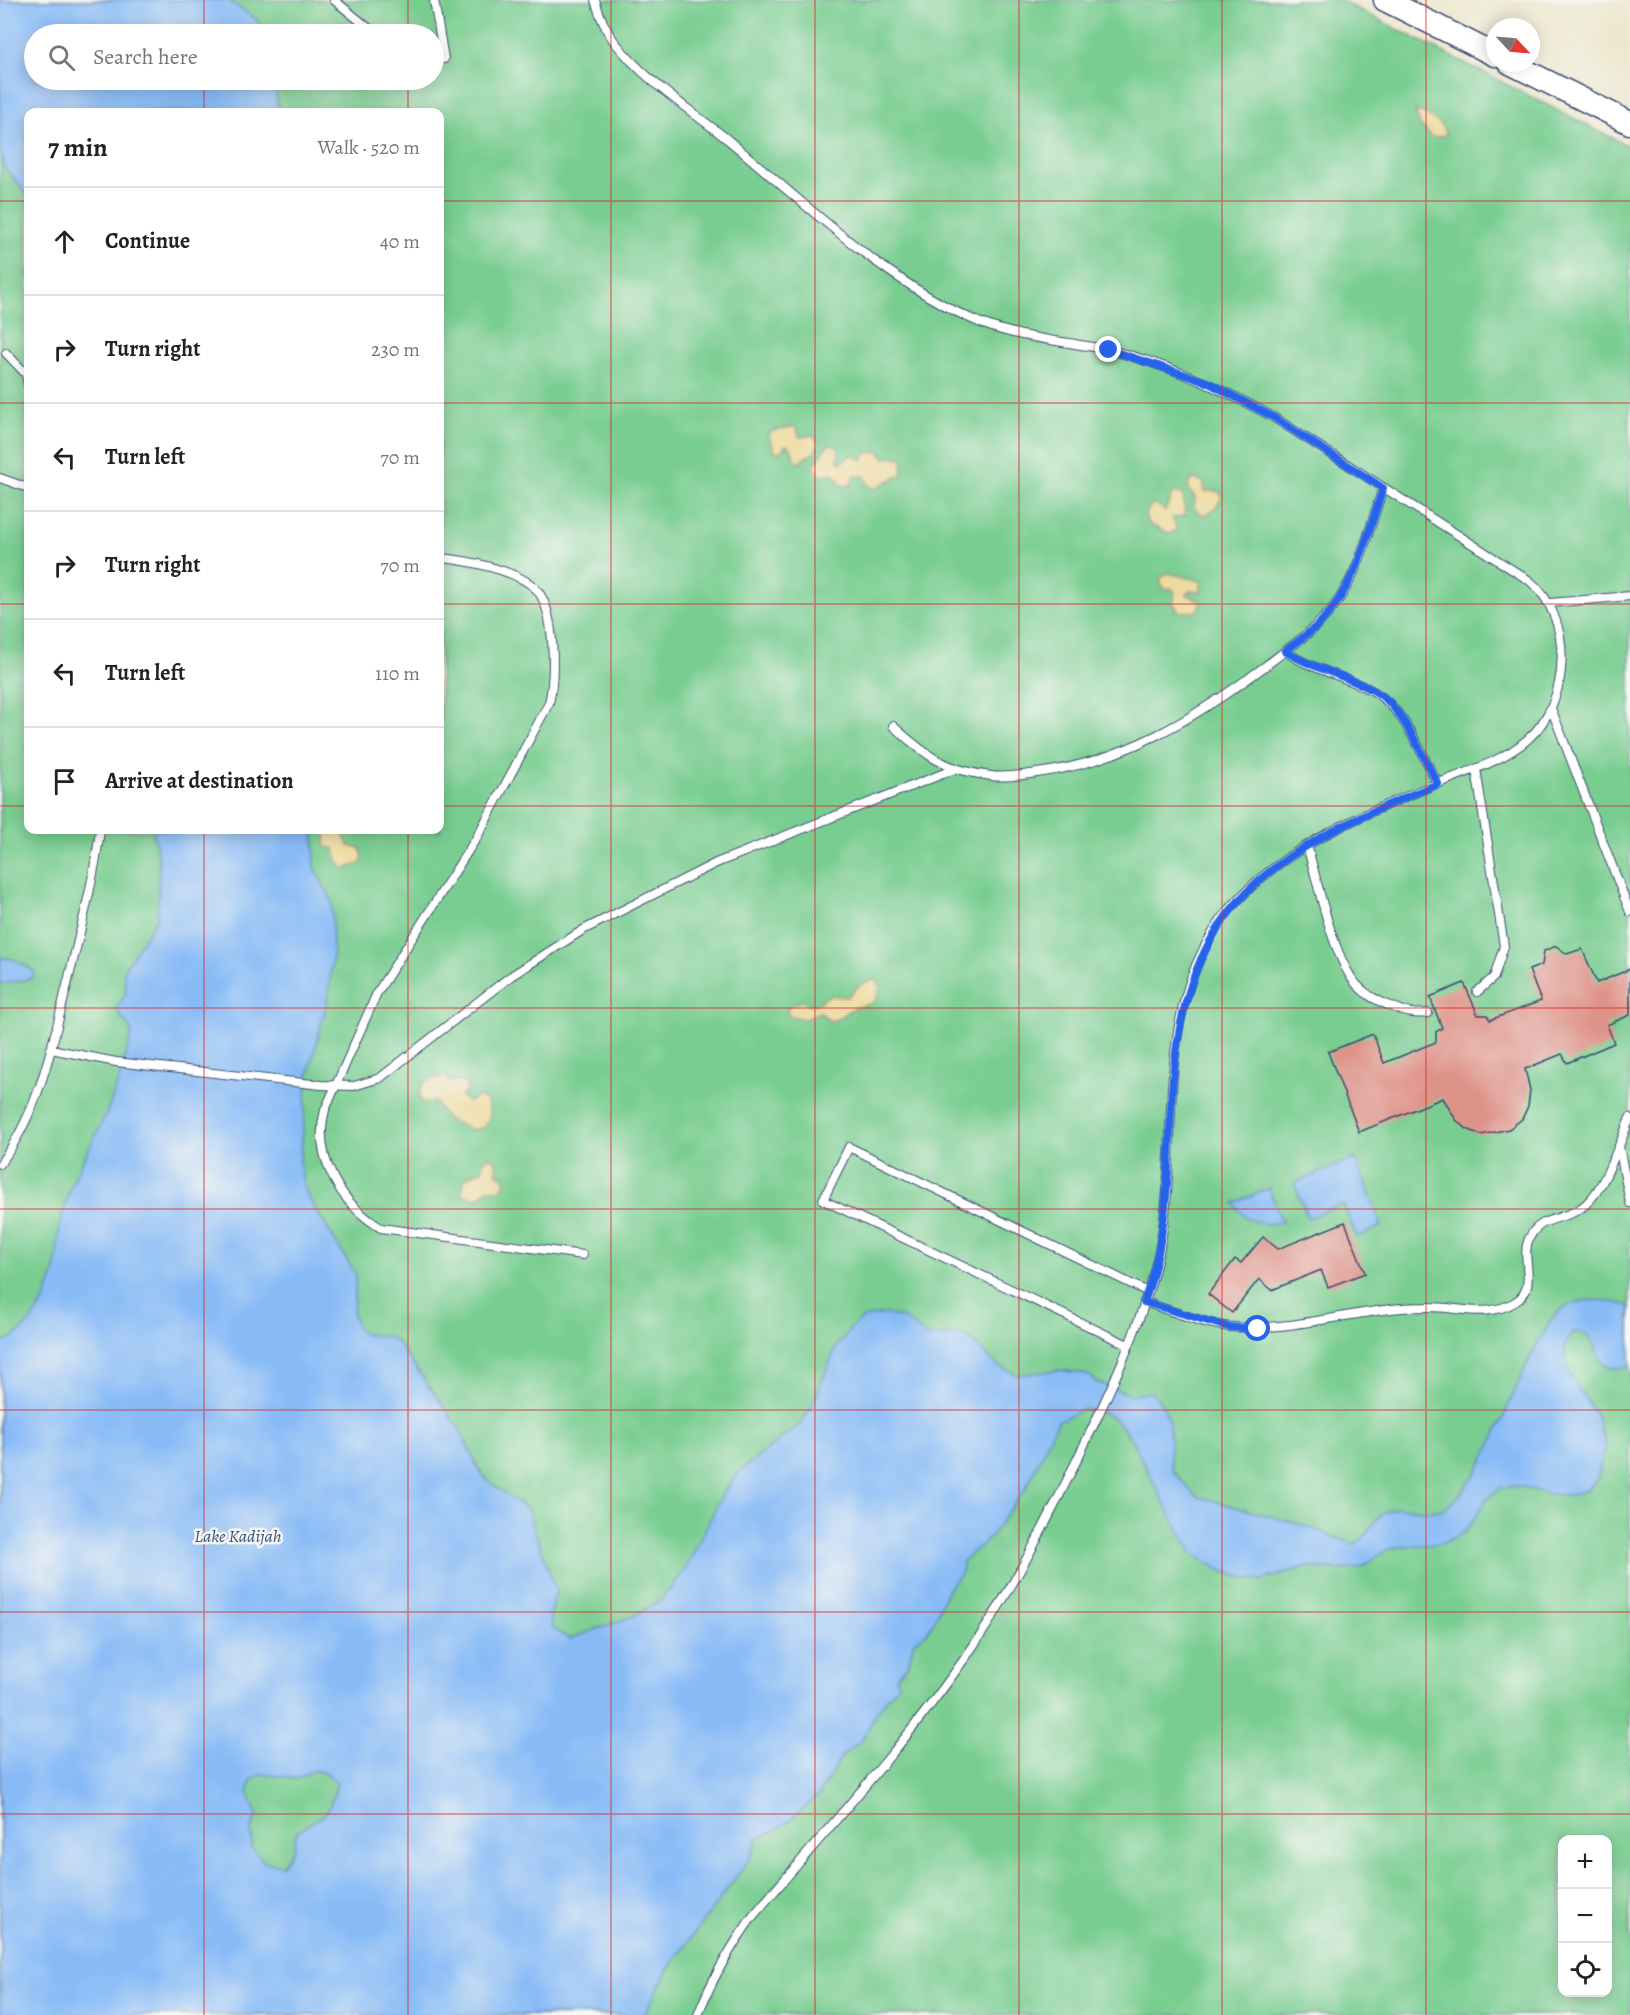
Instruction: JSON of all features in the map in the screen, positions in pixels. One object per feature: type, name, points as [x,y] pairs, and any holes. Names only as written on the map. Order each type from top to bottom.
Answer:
[{"type":"main road","points":[[1384,0],[1486,51]]},
{"type":"main road","points":[[1528,72],[1630,123]]},
{"type":"lane","points":[[334,0],[364,24]]},
{"type":"lane","points":[[434,0],[438,24]]},
{"type":"lane","points":[[595,0],[603,23],[613,40],[646,73],[860,248],[916,288],[951,309],[982,323],[1014,333],[1109,350],[1207,382],[1273,417],[1530,581],[1550,603],[1558,632],[1560,662],[1559,685],[1551,708],[1528,739],[1476,769],[1354,822],[1307,846],[1271,869],[1233,904],[1217,925],[1191,980],[1175,1051],[1164,1217],[1159,1253],[1148,1292],[1114,1381],[1047,1524],[967,1656],[872,1777],[753,1916],[729,1950],[708,1987],[698,2015]]},
{"type":"lane","points":[[6,353],[24,372]]},
{"type":"lane","points":[[0,478],[24,487]]},
{"type":"lane","points":[[893,726],[926,755],[955,769],[993,777],[1069,768],[1139,745],[1184,721],[1285,651],[1322,621],[1342,594],[1364,547],[1383,488]]},
{"type":"lane","points":[[444,558],[455,559],[516,576],[537,590],[549,614],[553,685],[549,703],[477,837],[377,993],[336,1084],[320,1129],[333,1180],[345,1199],[362,1216],[381,1228],[584,1255]]},
{"type":"lane","points":[[1550,603],[1630,596]]},
{"type":"lane","points":[[1285,651],[1299,661],[1371,690],[1391,703],[1438,784]]},
{"type":"lane","points":[[1551,708],[1630,912]]},
{"type":"lane","points":[[51,1049],[116,1062],[321,1084],[354,1086],[380,1078],[511,976],[583,930],[716,863],[955,769]]},
{"type":"lane","points":[[1476,769],[1504,946],[1494,978],[1477,992]]},
{"type":"lane","points":[[0,1164],[26,1124],[51,1049],[93,880],[99,834]]},
{"type":"lane","points":[[1307,846],[1342,959],[1356,984],[1371,998],[1386,1005],[1408,1013],[1428,1013]]},
{"type":"lane","points":[[1144,1302],[1228,1327],[1258,1329],[1426,1306],[1496,1311],[1517,1301],[1525,1292],[1529,1279],[1526,1249],[1529,1237],[1539,1225],[1583,1208],[1606,1174],[1630,1118]]},
{"type":"lane","points":[[1618,1146],[1630,1203]]},
{"type":"lane","points":[[1128,1345],[823,1200],[849,1148],[1148,1292]]},
{"type":"green space","points":[[0,0],[1340,0],[1630,147],[1630,2015],[0,2015]]},
{"type":"sand","points":[[1415,110],[1442,126],[1446,135],[1433,138],[1420,125]]},
{"type":"sand","points":[[795,426],[800,437],[814,435],[818,444],[815,453],[805,457],[800,463],[795,461],[791,448],[786,445],[779,453],[775,451],[768,435],[772,431]]},
{"type":"sand","points":[[832,444],[839,449],[838,460],[841,463],[852,454],[862,460],[867,453],[879,451],[884,458],[899,457],[903,460],[902,475],[876,489],[868,485],[864,476],[853,476],[852,484],[844,486],[833,473],[821,476],[813,467],[827,446]]},
{"type":"sand","points":[[1193,479],[1204,482],[1204,491],[1217,491],[1222,494],[1213,510],[1203,515],[1194,508],[1195,497],[1188,490],[1188,484]]},
{"type":"sand","points":[[1173,492],[1183,494],[1185,516],[1172,518],[1177,528],[1171,534],[1150,525],[1145,516],[1151,505],[1156,504],[1165,511]]},
{"type":"sand","points":[[1168,573],[1201,581],[1201,591],[1190,591],[1187,594],[1201,602],[1196,612],[1179,612],[1173,603],[1175,592],[1171,588],[1166,589],[1162,586],[1160,578]]},
{"type":"sand","points":[[326,834],[343,834],[349,846],[360,848],[363,857],[360,864],[344,869],[337,861],[335,849],[325,846]]},
{"type":"sand","points":[[876,979],[880,987],[876,1000],[849,1010],[837,1019],[830,1021],[820,1012],[805,1019],[787,1015],[788,1006],[801,1001],[809,1005],[816,1004],[830,995],[847,997],[861,984]]},
{"type":"sand","points":[[446,1075],[448,1081],[464,1082],[467,1087],[466,1092],[461,1096],[469,1102],[478,1096],[487,1101],[490,1117],[484,1127],[474,1130],[448,1120],[434,1101],[429,1104],[421,1100],[419,1092],[425,1081]]},
{"type":"sand","points":[[489,1157],[496,1161],[497,1174],[503,1176],[506,1181],[501,1190],[488,1189],[482,1196],[476,1198],[461,1194],[465,1178],[482,1170],[484,1160]]},
{"type":"water","points":[[0,0],[228,0],[256,19],[259,24],[24,24],[24,90],[276,90],[278,108],[24,108],[24,191],[5,168],[0,152]]},
{"type":"water","name":"Lake Kadijah","points":[[154,834],[314,834],[315,870],[332,901],[333,954],[327,1002],[308,1076],[300,1164],[302,1179],[308,1197],[356,1275],[353,1314],[358,1329],[364,1334],[389,1337],[397,1342],[460,1429],[478,1468],[488,1481],[527,1509],[556,1590],[550,1617],[553,1629],[570,1639],[633,1616],[661,1600],[685,1570],[723,1493],[740,1471],[800,1424],[812,1406],[836,1347],[851,1328],[865,1317],[886,1314],[904,1319],[928,1337],[960,1335],[970,1338],[998,1366],[1017,1375],[1059,1370],[1082,1373],[1092,1377],[1096,1382],[1131,1395],[1152,1392],[1160,1401],[1168,1419],[1172,1470],[1196,1496],[1299,1524],[1354,1544],[1364,1537],[1384,1513],[1390,1510],[1405,1508],[1441,1510],[1463,1492],[1487,1452],[1529,1360],[1559,1311],[1585,1301],[1621,1304],[1630,1306],[1630,1367],[1616,1368],[1601,1362],[1592,1342],[1579,1331],[1571,1334],[1565,1346],[1564,1357],[1571,1378],[1596,1414],[1606,1446],[1597,1479],[1586,1490],[1570,1495],[1550,1494],[1518,1486],[1500,1488],[1487,1499],[1465,1532],[1441,1544],[1401,1546],[1387,1550],[1360,1568],[1339,1570],[1306,1567],[1262,1580],[1239,1577],[1220,1570],[1193,1554],[1132,1440],[1115,1419],[1104,1413],[1083,1409],[1058,1421],[1026,1488],[990,1537],[963,1561],[961,1572],[946,1592],[933,1623],[922,1636],[914,1641],[908,1665],[897,1676],[898,1686],[877,1711],[862,1740],[841,1757],[819,1795],[792,1819],[771,1833],[757,1838],[751,1857],[668,1969],[644,2015],[0,2015],[0,1344],[14,1337],[31,1321],[44,1301],[55,1272],[60,1224],[72,1183],[107,1112],[122,1071],[132,1032],[116,1009],[126,994],[124,969],[157,918],[159,862]],"holes":[[[312,1771],[325,1772],[337,1783],[325,1814],[297,1831],[293,1850],[282,1865],[265,1862],[252,1849],[251,1830],[257,1815],[248,1792],[251,1781],[261,1774],[297,1779]]]},
{"type":"water","points":[[0,957],[15,960],[34,971],[34,976],[25,980],[0,984]]},
{"type":"water","points":[[1355,1158],[1382,1226],[1357,1237],[1343,1204],[1308,1218],[1294,1183]]},
{"type":"water","points":[[1269,1188],[1282,1222],[1268,1224],[1255,1221],[1243,1214],[1234,1203]]},
{"type":"building","points":[[1556,946],[1567,954],[1582,949],[1597,983],[1630,969],[1630,1015],[1607,1025],[1614,1043],[1567,1063],[1562,1054],[1525,1069],[1530,1090],[1528,1106],[1522,1119],[1509,1129],[1481,1135],[1467,1129],[1456,1120],[1443,1098],[1359,1132],[1328,1052],[1373,1034],[1384,1063],[1436,1042],[1436,1032],[1442,1028],[1430,997],[1464,983],[1478,1015],[1487,1015],[1490,1020],[1541,1001],[1529,970],[1542,965],[1544,951]]},
{"type":"building","points":[[1345,1222],[1365,1273],[1328,1287],[1321,1270],[1272,1290],[1259,1279],[1232,1313],[1208,1294],[1235,1259],[1241,1263],[1263,1237],[1278,1249]]},
{"type":"route","points":[[1109,350],[1153,362],[1207,382],[1273,417],[1383,488],[1364,547],[1347,585],[1322,621],[1285,651],[1299,661],[1371,690],[1391,703],[1438,784],[1354,822],[1307,846],[1271,869],[1251,885],[1217,925],[1191,980],[1175,1051],[1170,1151],[1159,1253],[1144,1302],[1228,1327],[1258,1329]]}]
